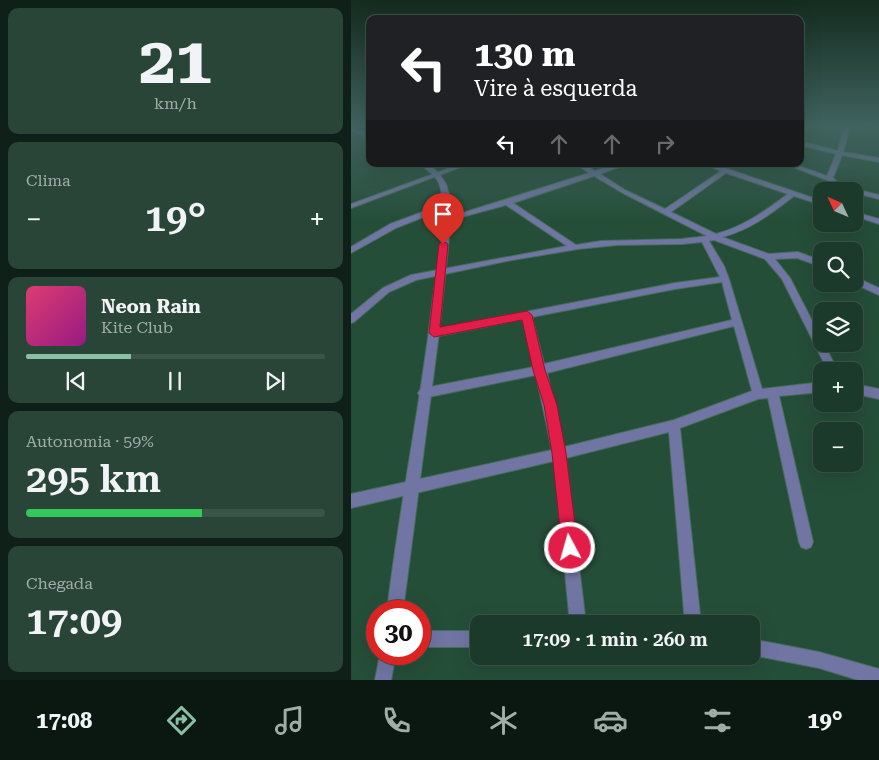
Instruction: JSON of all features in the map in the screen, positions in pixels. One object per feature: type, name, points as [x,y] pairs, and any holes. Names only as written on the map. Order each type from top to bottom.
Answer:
[{"type":"street","points":[[829,179],[838,158]]},
{"type":"street","points":[[866,158],[879,160]]},
{"type":"street","points":[[397,600],[424,393],[434,333],[439,272],[447,219],[443,184],[437,174],[427,167]]},
{"type":"street","points":[[353,203],[457,167]]},
{"type":"street","points":[[584,167],[623,191],[715,237],[769,257],[798,255],[813,261]]},
{"type":"street","points":[[447,219],[507,202],[614,167]]},
{"type":"street","points":[[716,167],[813,200]]},
{"type":"street","points":[[796,167],[829,179],[841,187],[879,197]]},
{"type":"street","points":[[666,212],[726,170]]},
{"type":"street","points":[[351,319],[397,283],[414,277],[602,244],[715,237],[732,232],[750,223],[793,193]]},
{"type":"street","points":[[507,202],[575,248]]},
{"type":"street","points":[[351,250],[393,226],[447,206]]},
{"type":"street","points":[[863,217],[879,222]]},
{"type":"street","points":[[704,238],[721,266],[758,394]]},
{"type":"street","points":[[769,257],[786,278],[828,362]]},
{"type":"street","points":[[434,333],[675,286],[725,279]]},
{"type":"street","points":[[863,284],[879,292]]},
{"type":"street","points":[[527,315],[539,370],[550,405],[559,453],[577,615]]},
{"type":"street","points":[[424,393],[539,370],[737,322]]},
{"type":"street","points":[[351,502],[674,424],[758,394],[813,388]]},
{"type":"street","points":[[863,390],[879,394]]},
{"type":"street","points":[[772,392],[807,542]]},
{"type":"street","points":[[674,424],[692,615]]},
{"type":"street","points":[[431,639],[470,640]]},
{"type":"street","points":[[760,649],[819,660],[879,678]]},
{"type":"street","points":[[383,680],[386,665]]},
{"type":"route","points":[[443,244],[434,333],[527,315],[539,370],[550,405],[559,453],[570,548]]}]
